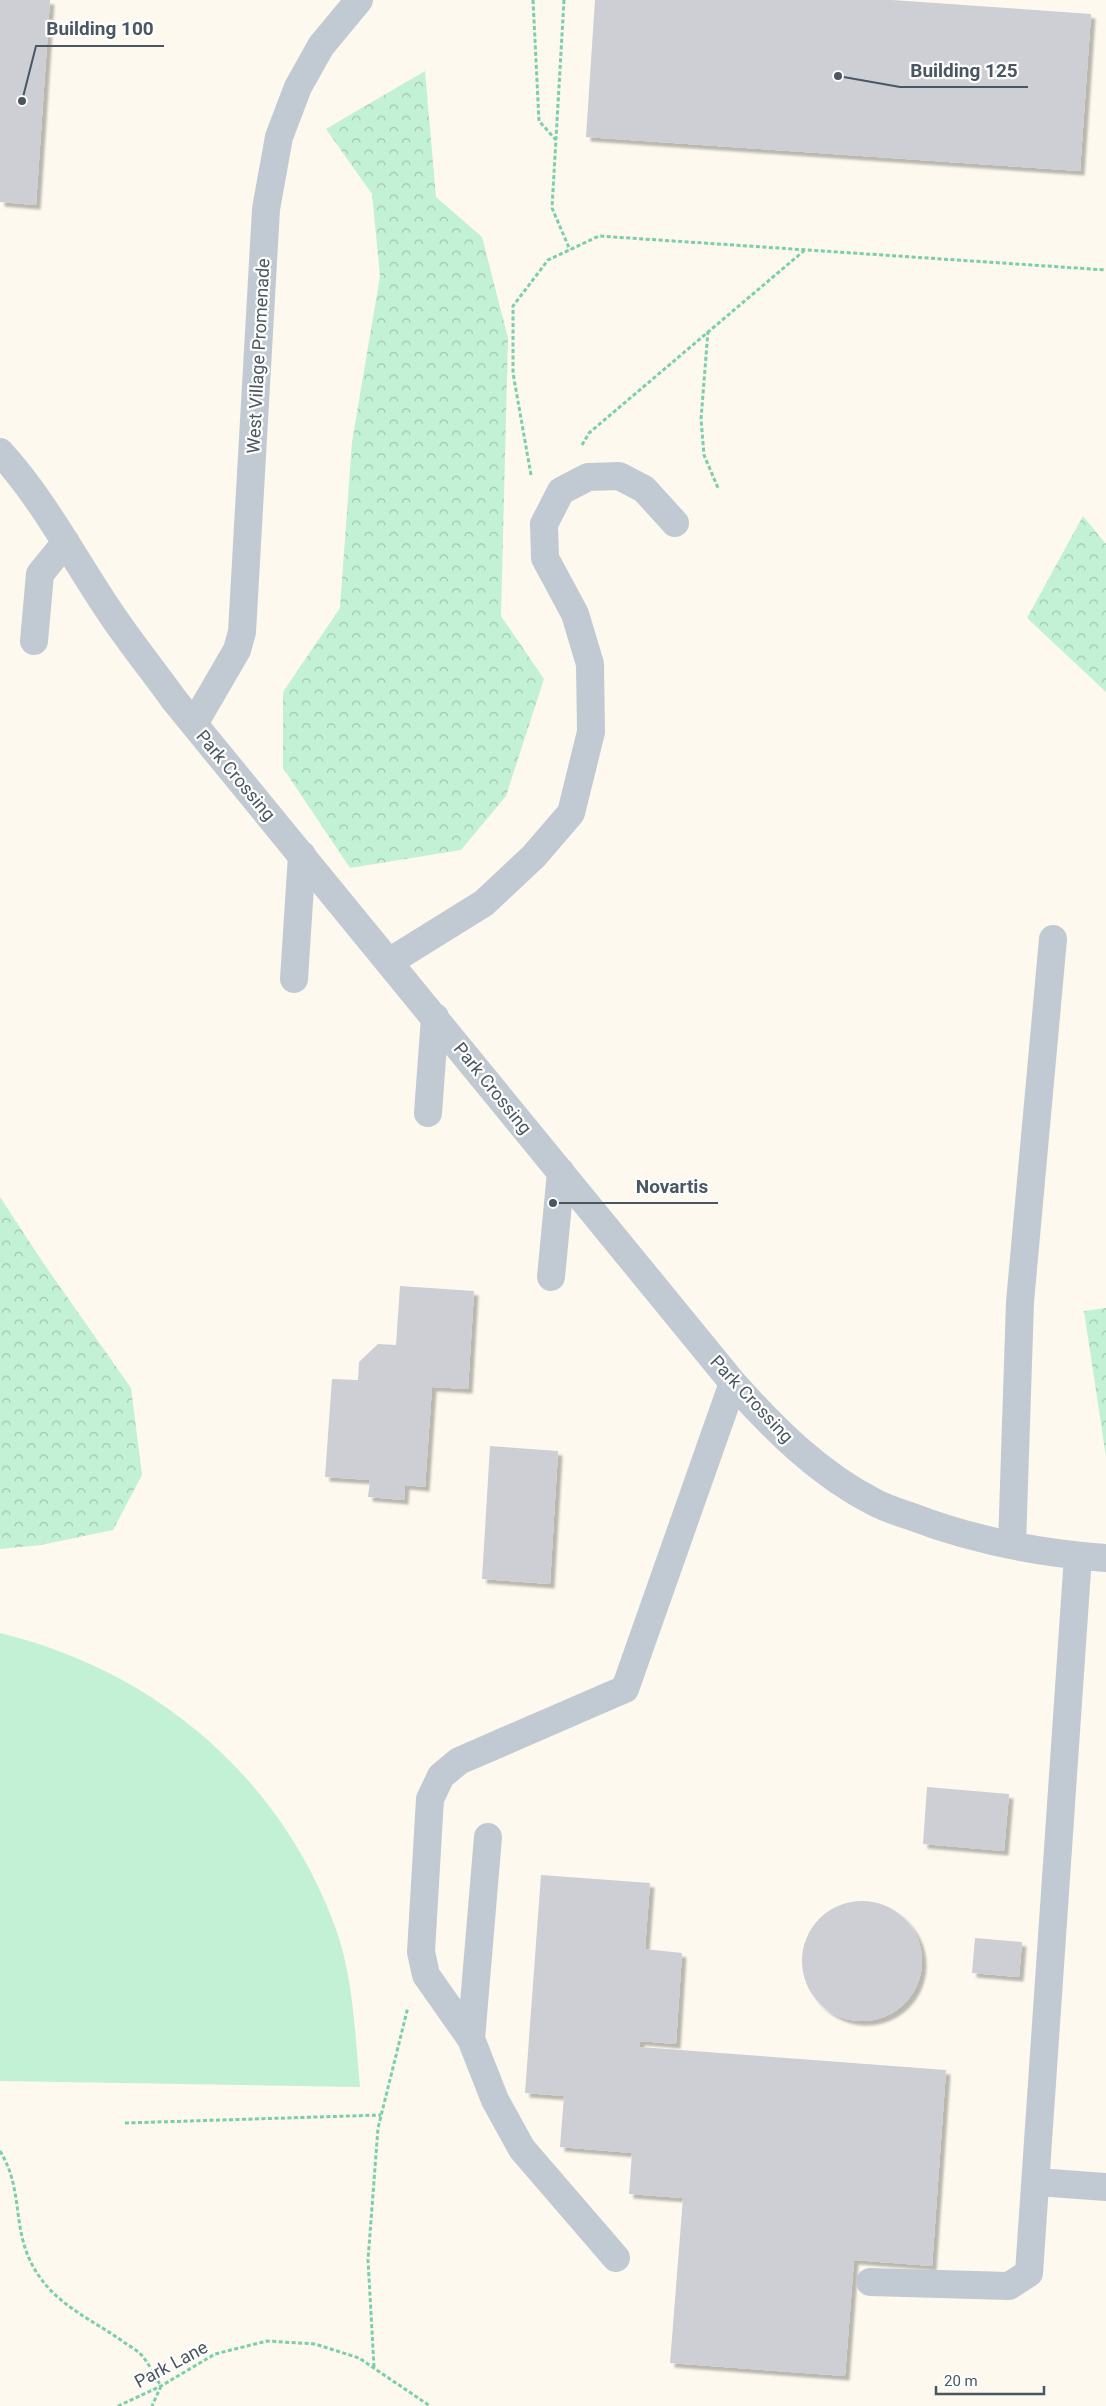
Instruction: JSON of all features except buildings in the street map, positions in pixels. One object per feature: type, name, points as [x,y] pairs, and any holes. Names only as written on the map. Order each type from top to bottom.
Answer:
[{"type":"lane","name":"West Village Promenade","points":[[194,724],[237,650],[242,632],[266,209],[279,137],[298,87],[321,46],[359,0]]},
{"type":"lane","name":"Park Crossing","points":[[0,452],[17,470],[66,542],[114,618],[194,724],[733,1383],[788,1440],[832,1476],[875,1503],[942,1528],[1012,1546],[1078,1556],[1106,1558]]},
{"type":"lane","points":[[389,962],[484,903],[534,856],[571,813],[591,732],[590,664],[574,614],[545,558],[544,524],[561,491],[588,477],[619,476],[644,489],[675,523]]},
{"type":"lane","points":[[34,641],[40,574],[66,542]]},
{"type":"lane","points":[[294,979],[302,855]]},
{"type":"lane","points":[[1012,1546],[1020,1302],[1053,939]]},
{"type":"lane","points":[[428,1113],[435,1017]]},
{"type":"lane","points":[[551,1277],[561,1172]]},
{"type":"lane","points":[[616,2258],[522,2149],[495,2100],[471,2039],[426,1975],[420,1952],[430,1799],[442,1776],[460,1761],[625,1688],[733,1383]]},
{"type":"lane","points":[[870,2282],[1009,2286],[1029,2273],[1037,2182],[1078,1556]]},
{"type":"lane","points":[[471,2039],[488,1837]]},
{"type":"lane","points":[[1037,2182],[1106,2187]]},
{"type":"path","points":[[533,0],[539,121],[556,141]]},
{"type":"path","points":[[564,0],[552,208],[570,250]]},
{"type":"path","points":[[532,478],[513,373],[514,306],[548,260],[599,236],[1106,270]]},
{"type":"path","points":[[581,447],[589,433],[708,330],[806,250]]},
{"type":"path","points":[[708,330],[701,419],[704,455],[718,488]]},
{"type":"path","points":[[374,2367],[368,2260],[378,2128],[409,2003]]},
{"type":"path","points":[[124,2123],[381,2115]]},
{"type":"path","points":[[0,2151],[13,2178],[20,2237],[38,2275],[54,2296],[67,2306],[97,2323],[143,2356],[161,2386],[152,2406]]},
{"type":"path","name":"Park Lane","points":[[118,2406],[161,2386],[215,2354],[267,2341],[314,2344],[360,2358],[430,2406]]},
{"type":"shaded area","points":[[0,0],[1106,0],[1106,2406],[0,2406]]},
{"type":"green space","points":[[425,71],[436,197],[482,237],[508,338],[501,616],[544,679],[506,796],[461,850],[350,868],[283,768],[283,692],[340,608],[352,442],[380,276],[372,194],[326,129]]},
{"type":"green space","points":[[1083,516],[1106,544],[1106,692],[1027,618]]},
{"type":"green space","points":[[0,1197],[44,1264],[131,1388],[142,1475],[113,1530],[41,1545],[0,1549]]},
{"type":"green space","points":[[1106,1308],[1106,1457],[1084,1311]]},
{"type":"green space","points":[[0,1633],[49,1647],[96,1667],[140,1690],[181,1718],[220,1751],[254,1787],[285,1828],[311,1872],[338,1934],[350,1988],[360,2087],[0,2081]]},
{"type":"place","name":"Building 125","points":[[838,76]]},
{"type":"place","name":"Building 100","points":[[22,101]]},
{"type":"place","name":"Novartis","points":[[553,1203]]}]
